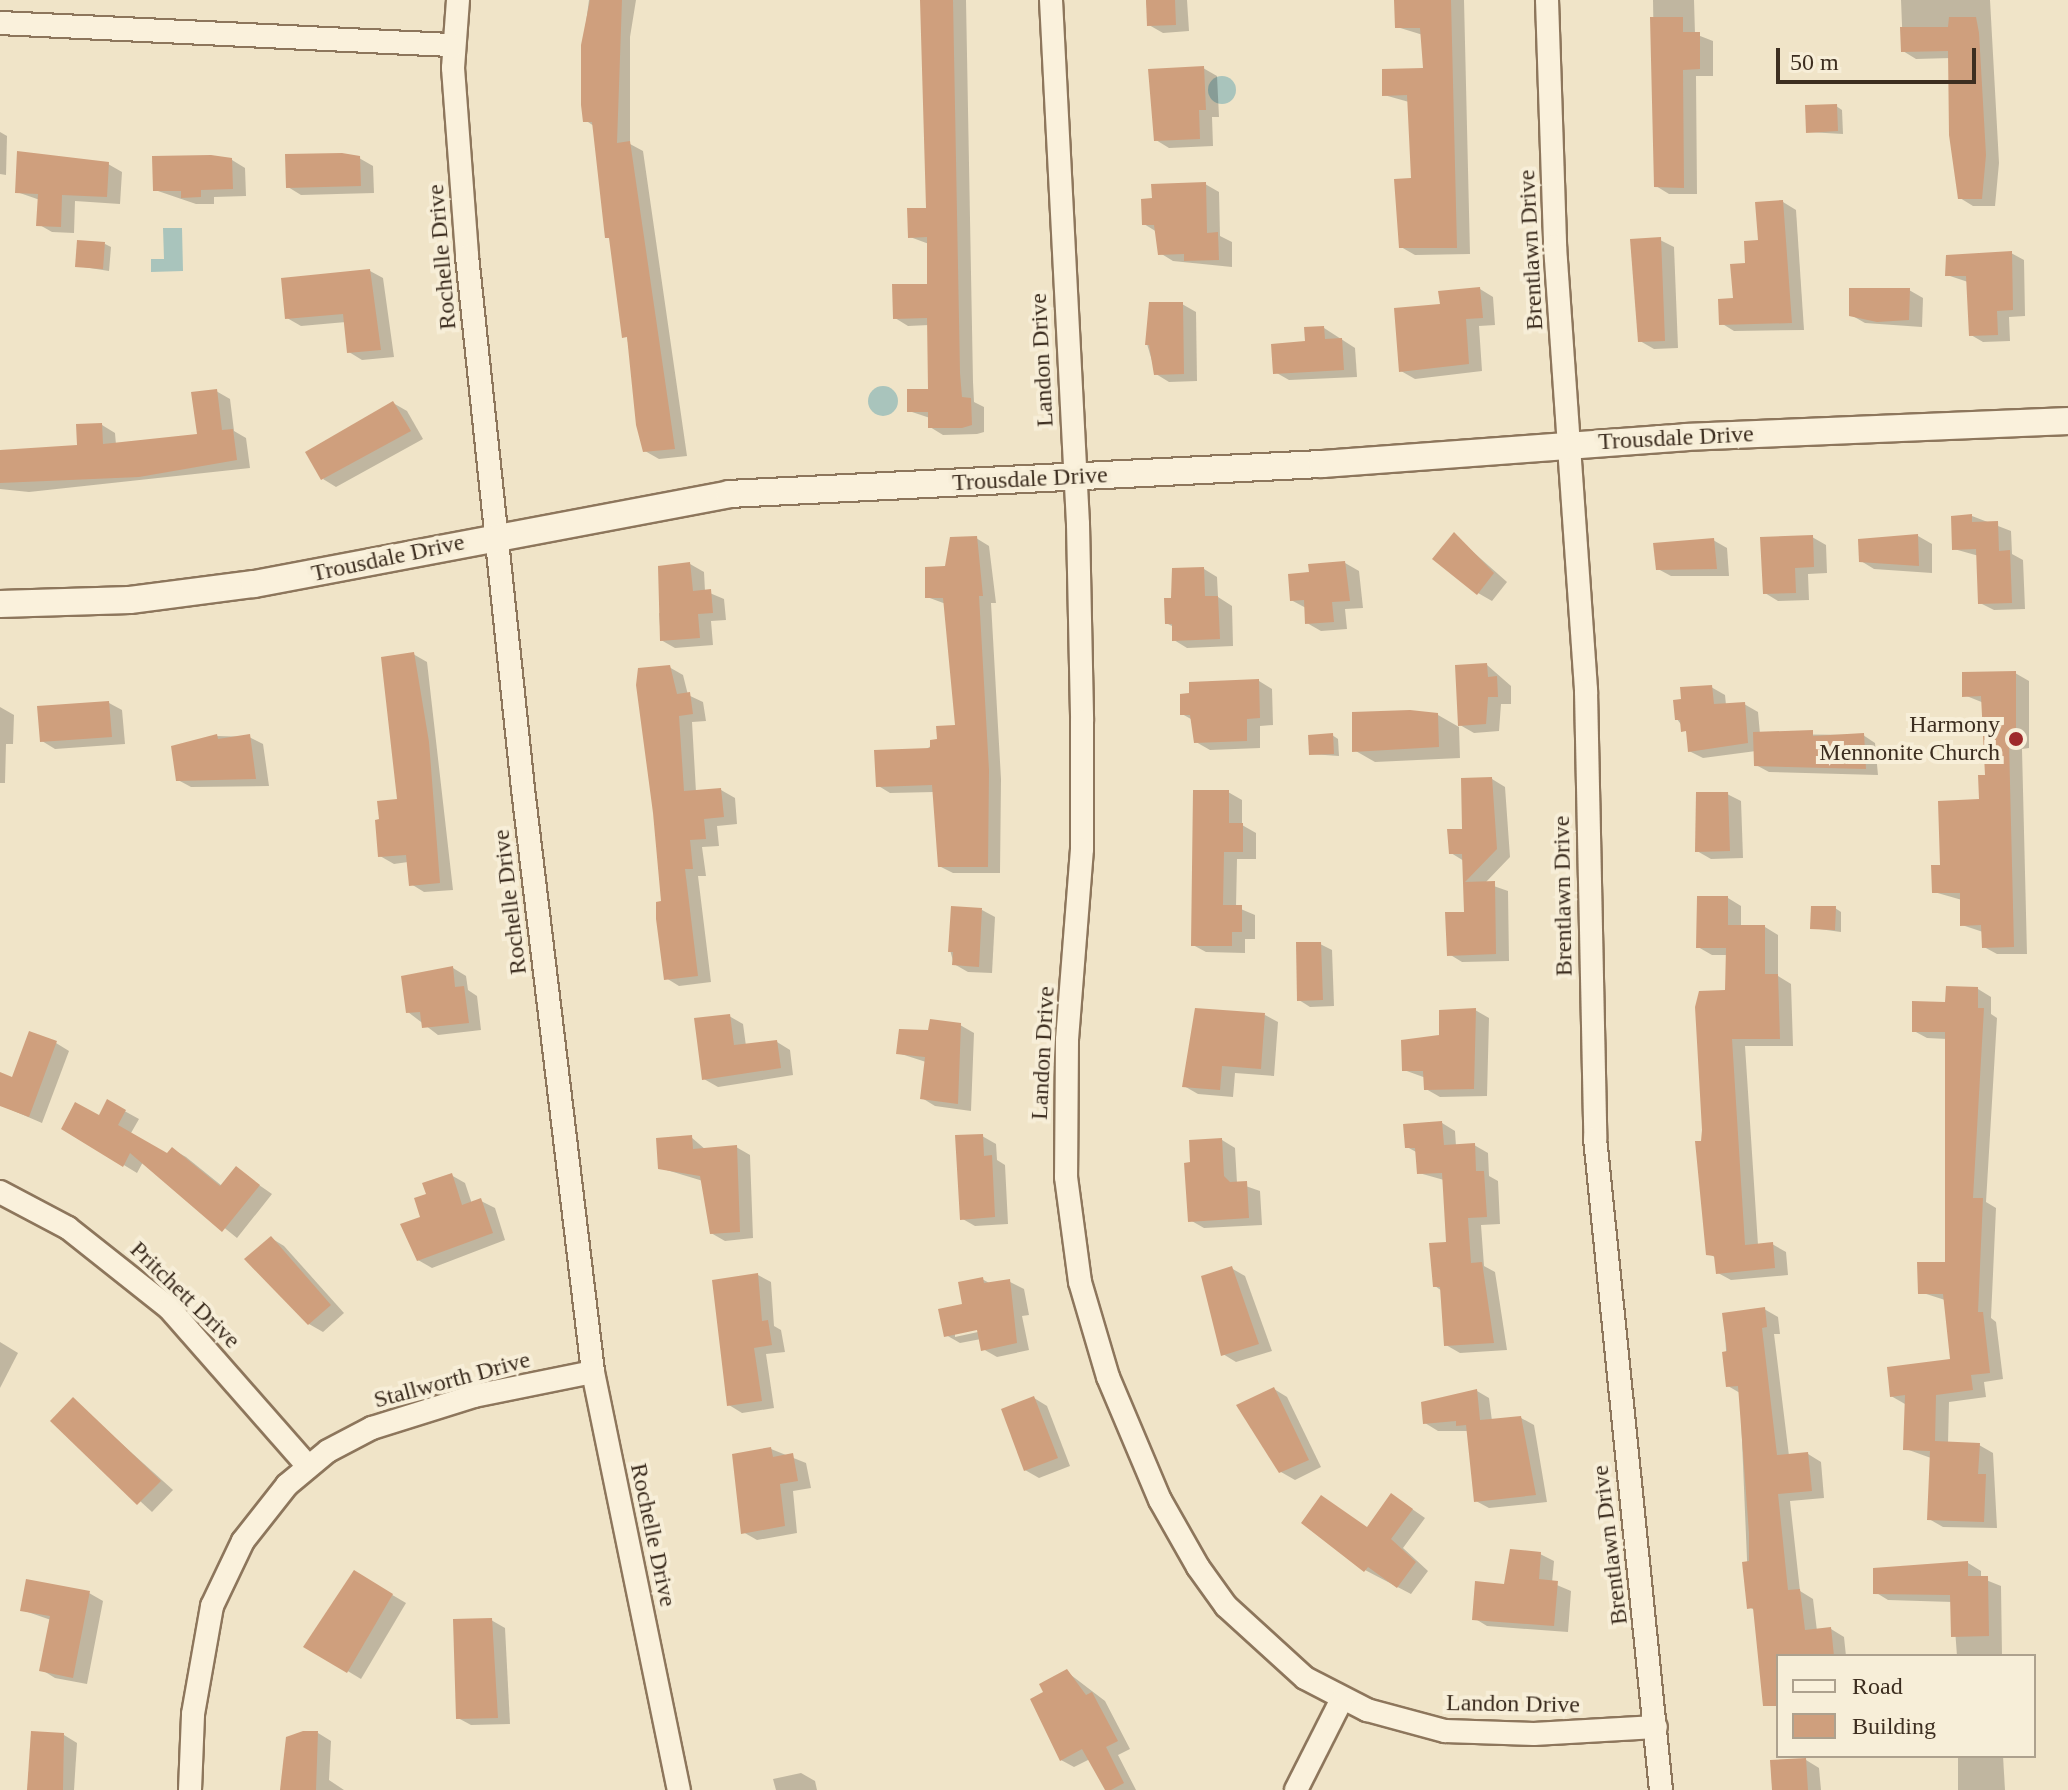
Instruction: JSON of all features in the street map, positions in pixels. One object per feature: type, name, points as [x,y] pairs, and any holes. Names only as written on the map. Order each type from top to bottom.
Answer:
[{"type":"street","name":"Rochelle Drive","points":[[458,0],[453,45],[467,256],[593,1372],[679,1790]]},
{"type":"street","name":"Landon Drive","points":[[1051,0],[1075,477],[1082,849],[1065,1135],[1080,1282],[1122,1416],[1198,1567],[1250,1630],[1305,1678],[1342,1699],[1390,1718],[1457,1732],[1656,1727]]},
{"type":"street","name":"Brentlawn Drive","points":[[1547,0],[1569,444],[1586,691],[1595,1138],[1661,1790]]},
{"type":"street","points":[[0,23],[453,45]]},
{"type":"street","name":"Trousdale Drive","points":[[0,604],[191,594],[336,570],[497,535],[729,494],[1075,477],[1569,444],[2068,421]]},
{"type":"street","name":"Pritchett Drive","points":[[0,1192],[68,1228],[169,1308],[308,1466]]},
{"type":"street","name":"Stallworth Drive","points":[[190,1790],[193,1714],[212,1606],[255,1522],[308,1466],[372,1428],[422,1410],[593,1372]]},
{"type":"street","points":[[1296,1790],[1342,1699]]},
{"type":"water","points":[[1222,76],[1232,80],[1236,90],[1232,100],[1222,104],[1212,100],[1208,90],[1212,80]]},
{"type":"water","points":[[163,228],[182,228],[183,271],[151,272],[151,259],[164,259]]},
{"type":"water","points":[[883,386],[894,390],[898,401],[894,412],[883,416],[872,412],[868,401],[872,390]]},
{"type":"building","points":[[590,0],[622,0],[617,143],[630,141],[675,449],[643,452],[636,425],[627,337],[622,338],[609,238],[605,238],[592,122],[583,122],[581,105],[581,45]]},
{"type":"building","points":[[920,0],[953,0],[960,373],[962,397],[971,398],[972,425],[962,428],[928,428],[928,412],[907,412],[907,389],[928,389],[927,318],[893,319],[892,284],[927,284],[927,237],[908,238],[907,208],[926,208]]},
{"type":"building","points":[[1146,0],[1175,0],[1176,25],[1147,26]]},
{"type":"building","points":[[1394,0],[1451,0],[1457,248],[1399,248],[1394,179],[1411,178],[1407,95],[1382,96],[1382,69],[1423,68],[1420,28],[1395,28]]},
{"type":"building","points":[[1650,17],[1683,17],[1683,32],[1700,32],[1700,69],[1683,70],[1684,188],[1654,187]]},
{"type":"building","points":[[1949,17],[1976,17],[1979,33],[1986,155],[1982,199],[1958,199],[1949,135],[1948,51],[1901,52],[1900,27],[1948,27]]},
{"type":"building","points":[[1204,66],[1206,110],[1199,110],[1200,139],[1154,141],[1148,69]]},
{"type":"building","points":[[1837,104],[1838,131],[1806,133],[1805,105]]},
{"type":"building","points":[[17,151],[109,162],[107,197],[62,195],[61,227],[36,226],[38,194],[15,193]]},
{"type":"building","points":[[342,153],[360,156],[361,186],[286,188],[285,154]]},
{"type":"building","points":[[211,155],[232,158],[233,189],[201,190],[201,197],[181,198],[181,191],[153,191],[152,156]]},
{"type":"building","points":[[1206,182],[1207,233],[1218,232],[1219,260],[1184,261],[1184,254],[1158,255],[1154,225],[1142,225],[1141,199],[1152,198],[1151,184]]},
{"type":"building","points":[[1783,200],[1792,323],[1719,325],[1718,299],[1733,298],[1730,264],[1745,263],[1744,241],[1758,240],[1755,202]]},
{"type":"building","points":[[1661,237],[1665,341],[1638,342],[1630,239]]},
{"type":"building","points":[[77,240],[105,242],[103,269],[75,267]]},
{"type":"building","points":[[2012,251],[2013,310],[1997,311],[1998,335],[1969,336],[1966,276],[1945,276],[1946,255]]},
{"type":"building","points":[[370,269],[381,350],[347,353],[343,314],[285,319],[281,278]]},
{"type":"building","points":[[1480,287],[1483,318],[1466,319],[1469,364],[1399,372],[1394,308],[1440,304],[1438,291]]},
{"type":"building","points":[[1849,288],[1910,288],[1909,320],[1877,322],[1849,316]]},
{"type":"building","points":[[1149,302],[1183,302],[1184,374],[1154,375],[1149,345],[1145,345]]},
{"type":"building","points":[[1324,326],[1325,339],[1342,338],[1344,370],[1273,374],[1271,344],[1305,341],[1304,327]]},
{"type":"building","points":[[217,389],[222,430],[233,429],[237,460],[139,477],[0,483],[0,450],[77,445],[76,424],[102,423],[103,444],[197,434],[191,392]]},
{"type":"building","points":[[393,401],[411,431],[321,480],[305,452]]},
{"type":"building","points":[[1972,514],[1972,522],[1998,521],[1999,551],[2010,550],[2012,603],[1978,604],[1976,549],[1952,550],[1951,516]]},
{"type":"building","points":[[1454,532],[1494,573],[1477,595],[1432,559]]},
{"type":"building","points":[[1918,534],[1919,566],[1859,562],[1858,539]]},
{"type":"building","points":[[1813,535],[1814,567],[1795,568],[1796,593],[1763,594],[1760,537]]},
{"type":"building","points":[[977,536],[983,596],[979,596],[989,770],[988,867],[938,867],[932,785],[876,787],[874,750],[930,748],[930,740],[937,739],[936,726],[955,725],[943,598],[925,598],[925,567],[945,566],[950,537]]},
{"type":"building","points":[[1714,538],[1717,569],[1656,570],[1653,543]]},
{"type":"building","points":[[1345,561],[1350,601],[1332,602],[1334,622],[1305,624],[1304,600],[1290,601],[1288,574],[1309,572],[1308,564]]},
{"type":"building","points":[[690,562],[693,591],[711,589],[713,613],[698,614],[700,638],[660,641],[658,566]]},
{"type":"building","points":[[1204,567],[1205,596],[1218,596],[1220,639],[1172,641],[1172,624],[1165,624],[1164,598],[1171,598],[1172,568]]},
{"type":"building","points":[[414,652],[429,742],[440,883],[409,886],[406,855],[378,857],[375,820],[379,819],[377,801],[397,799],[381,657]]},
{"type":"building","points":[[1487,663],[1488,677],[1497,676],[1498,697],[1488,697],[1486,724],[1458,726],[1455,665]]},
{"type":"building","points":[[670,665],[677,694],[690,692],[693,714],[679,716],[684,791],[721,788],[724,817],[704,819],[706,839],[690,840],[693,869],[685,869],[698,976],[664,980],[656,919],[656,902],[661,901],[653,813],[636,685],[638,668]]},
{"type":"building","points":[[2016,671],[2016,742],[2009,742],[2014,947],[1982,948],[1981,925],[1960,926],[1960,893],[1932,893],[1931,865],[1940,865],[1938,801],[1979,799],[1978,775],[1985,775],[1981,696],[1962,697],[1962,672]]},
{"type":"building","points":[[1259,679],[1260,718],[1247,719],[1247,741],[1194,743],[1190,715],[1180,715],[1180,694],[1189,693],[1189,682]]},
{"type":"building","points":[[1712,685],[1714,704],[1745,702],[1748,743],[1688,752],[1686,731],[1681,732],[1680,720],[1675,720],[1673,700],[1681,699],[1680,687]]},
{"type":"building","points":[[109,701],[112,737],[40,742],[37,706]]},
{"type":"building","points":[[1410,710],[1438,713],[1439,747],[1352,752],[1352,712]]},
{"type":"building","points":[[1813,730],[1813,736],[1864,733],[1866,769],[1754,766],[1753,732]]},
{"type":"building","points":[[1333,733],[1334,754],[1309,755],[1308,735]]},
{"type":"building","points":[[217,734],[218,739],[250,734],[256,779],[176,781],[171,746]]},
{"type":"building","points":[[1492,777],[1497,849],[1465,882],[1495,881],[1496,954],[1447,956],[1445,912],[1464,912],[1462,854],[1449,854],[1447,829],[1462,829],[1461,778]]},
{"type":"building","points":[[1193,790],[1229,790],[1229,823],[1243,823],[1243,852],[1224,852],[1223,905],[1242,905],[1242,932],[1232,932],[1232,946],[1191,946]]},
{"type":"building","points":[[1696,792],[1728,792],[1730,851],[1695,852]]},
{"type":"building","points":[[1697,896],[1728,896],[1728,925],[1765,925],[1765,974],[1778,974],[1780,1039],[1732,1039],[1745,1245],[1773,1242],[1775,1268],[1716,1274],[1714,1256],[1706,1255],[1695,1141],[1701,1141],[1702,1130],[1695,1007],[1699,991],[1725,990],[1726,948],[1696,948]]},
{"type":"building","points":[[951,906],[982,908],[979,967],[952,965],[953,952],[948,952]]},
{"type":"building","points":[[1811,906],[1836,906],[1835,930],[1810,929]]},
{"type":"building","points":[[1296,942],[1321,942],[1323,1000],[1297,1001]]},
{"type":"building","points":[[453,966],[455,987],[464,986],[469,1023],[422,1028],[420,1012],[406,1013],[401,976]]},
{"type":"building","points":[[1946,986],[1978,987],[1978,1008],[1984,1008],[1973,1198],[1983,1198],[1978,1312],[1983,1312],[1990,1373],[1971,1375],[1973,1390],[1936,1395],[1935,1441],[1980,1443],[1978,1474],[1986,1474],[1984,1522],[1927,1520],[1930,1451],[1903,1450],[1905,1395],[1890,1397],[1887,1367],[1950,1359],[1943,1294],[1918,1294],[1917,1262],[1945,1262],[1945,1032],[1912,1032],[1912,1001],[1945,1002]]},
{"type":"building","points":[[1195,1008],[1265,1013],[1261,1069],[1222,1066],[1220,1090],[1182,1087]]},
{"type":"building","points":[[1476,1008],[1474,1089],[1424,1090],[1423,1071],[1402,1071],[1401,1040],[1439,1035],[1439,1010]]},
{"type":"building","points":[[730,1014],[734,1045],[777,1040],[781,1068],[702,1080],[694,1018]]},
{"type":"building","points":[[930,1019],[961,1023],[958,1104],[920,1099],[925,1057],[896,1054],[899,1029],[928,1030]]},
{"type":"building","points":[[29,1031],[57,1041],[29,1117],[0,1106],[0,1072],[12,1077]]},
{"type":"building","points":[[107,1099],[126,1110],[118,1125],[167,1153],[172,1147],[220,1186],[236,1166],[260,1185],[222,1232],[130,1153],[123,1167],[61,1129],[75,1102],[99,1115]]},
{"type":"building","points":[[1442,1121],[1444,1145],[1475,1143],[1476,1171],[1484,1171],[1487,1217],[1468,1218],[1471,1263],[1482,1262],[1494,1343],[1444,1346],[1440,1287],[1433,1287],[1429,1243],[1446,1242],[1442,1173],[1417,1174],[1415,1148],[1405,1148],[1403,1124]]},
{"type":"building","points":[[983,1134],[984,1156],[992,1155],[995,1217],[960,1220],[955,1135]]},
{"type":"building","points":[[692,1135],[693,1149],[737,1145],[740,1232],[710,1234],[700,1176],[658,1169],[656,1138]]},
{"type":"building","points":[[1222,1138],[1224,1176],[1230,1182],[1247,1181],[1249,1218],[1188,1222],[1184,1163],[1190,1162],[1189,1140]]},
{"type":"building","points":[[452,1173],[462,1205],[481,1198],[493,1233],[417,1261],[400,1224],[420,1217],[414,1198],[426,1194],[422,1183]]},
{"type":"building","points":[[271,1236],[331,1305],[308,1325],[244,1259]]},
{"type":"building","points":[[1232,1266],[1259,1344],[1221,1356],[1201,1276]]},
{"type":"building","points":[[758,1273],[762,1321],[768,1320],[772,1345],[754,1348],[762,1401],[727,1406],[712,1280]]},
{"type":"building","points":[[983,1277],[984,1283],[1010,1279],[1017,1343],[981,1351],[977,1330],[944,1337],[938,1309],[962,1304],[958,1282]]},
{"type":"building","points":[[1765,1307],[1767,1327],[1762,1328],[1777,1455],[1808,1452],[1812,1491],[1778,1494],[1788,1590],[1800,1589],[1805,1630],[1831,1627],[1834,1654],[1776,1654],[1776,1706],[1763,1706],[1753,1608],[1747,1609],[1742,1562],[1749,1561],[1749,1533],[1738,1386],[1726,1387],[1722,1352],[1727,1351],[1722,1313]]},
{"type":"building","points":[[1274,1387],[1309,1460],[1279,1473],[1236,1405]]},
{"type":"building","points":[[1477,1389],[1480,1420],[1521,1416],[1536,1495],[1474,1502],[1466,1425],[1456,1426],[1456,1421],[1423,1424],[1421,1402]]},
{"type":"building","points":[[1034,1396],[1058,1458],[1024,1471],[1001,1409]]},
{"type":"building","points":[[73,1397],[161,1481],[137,1505],[50,1421]]},
{"type":"building","points":[[771,1447],[773,1457],[793,1453],[798,1481],[780,1484],[785,1526],[741,1534],[732,1454]]},
{"type":"building","points":[[1391,1493],[1413,1509],[1391,1539],[1416,1562],[1397,1588],[1368,1567],[1364,1572],[1301,1523],[1321,1495],[1367,1527]]},
{"type":"building","points":[[1510,1549],[1541,1552],[1539,1579],[1558,1581],[1554,1626],[1472,1620],[1475,1581],[1504,1584]]},
{"type":"building","points":[[1968,1561],[1968,1576],[1988,1576],[1989,1636],[1951,1637],[1950,1595],[1873,1594],[1873,1568]]},
{"type":"building","points":[[354,1570],[393,1594],[347,1673],[303,1647]]},
{"type":"building","points":[[26,1579],[90,1591],[73,1678],[39,1671],[50,1616],[20,1611]]},
{"type":"building","points":[[492,1618],[498,1718],[456,1719],[453,1619]]},
{"type":"building","points":[[1067,1669],[1086,1695],[1092,1692],[1118,1741],[1106,1747],[1124,1783],[1111,1790],[1105,1790],[1082,1749],[1060,1761],[1030,1699],[1043,1692],[1039,1684]]},
{"type":"building","points":[[31,1731],[64,1733],[63,1790],[27,1790]]},
{"type":"building","points":[[303,1731],[318,1731],[316,1790],[280,1790],[286,1737]]},
{"type":"building","points":[[1806,1758],[1808,1790],[1772,1790],[1770,1760]]},
{"type":"place","name":"Harmony Mennonite Church","points":[[2016,739]]}]
